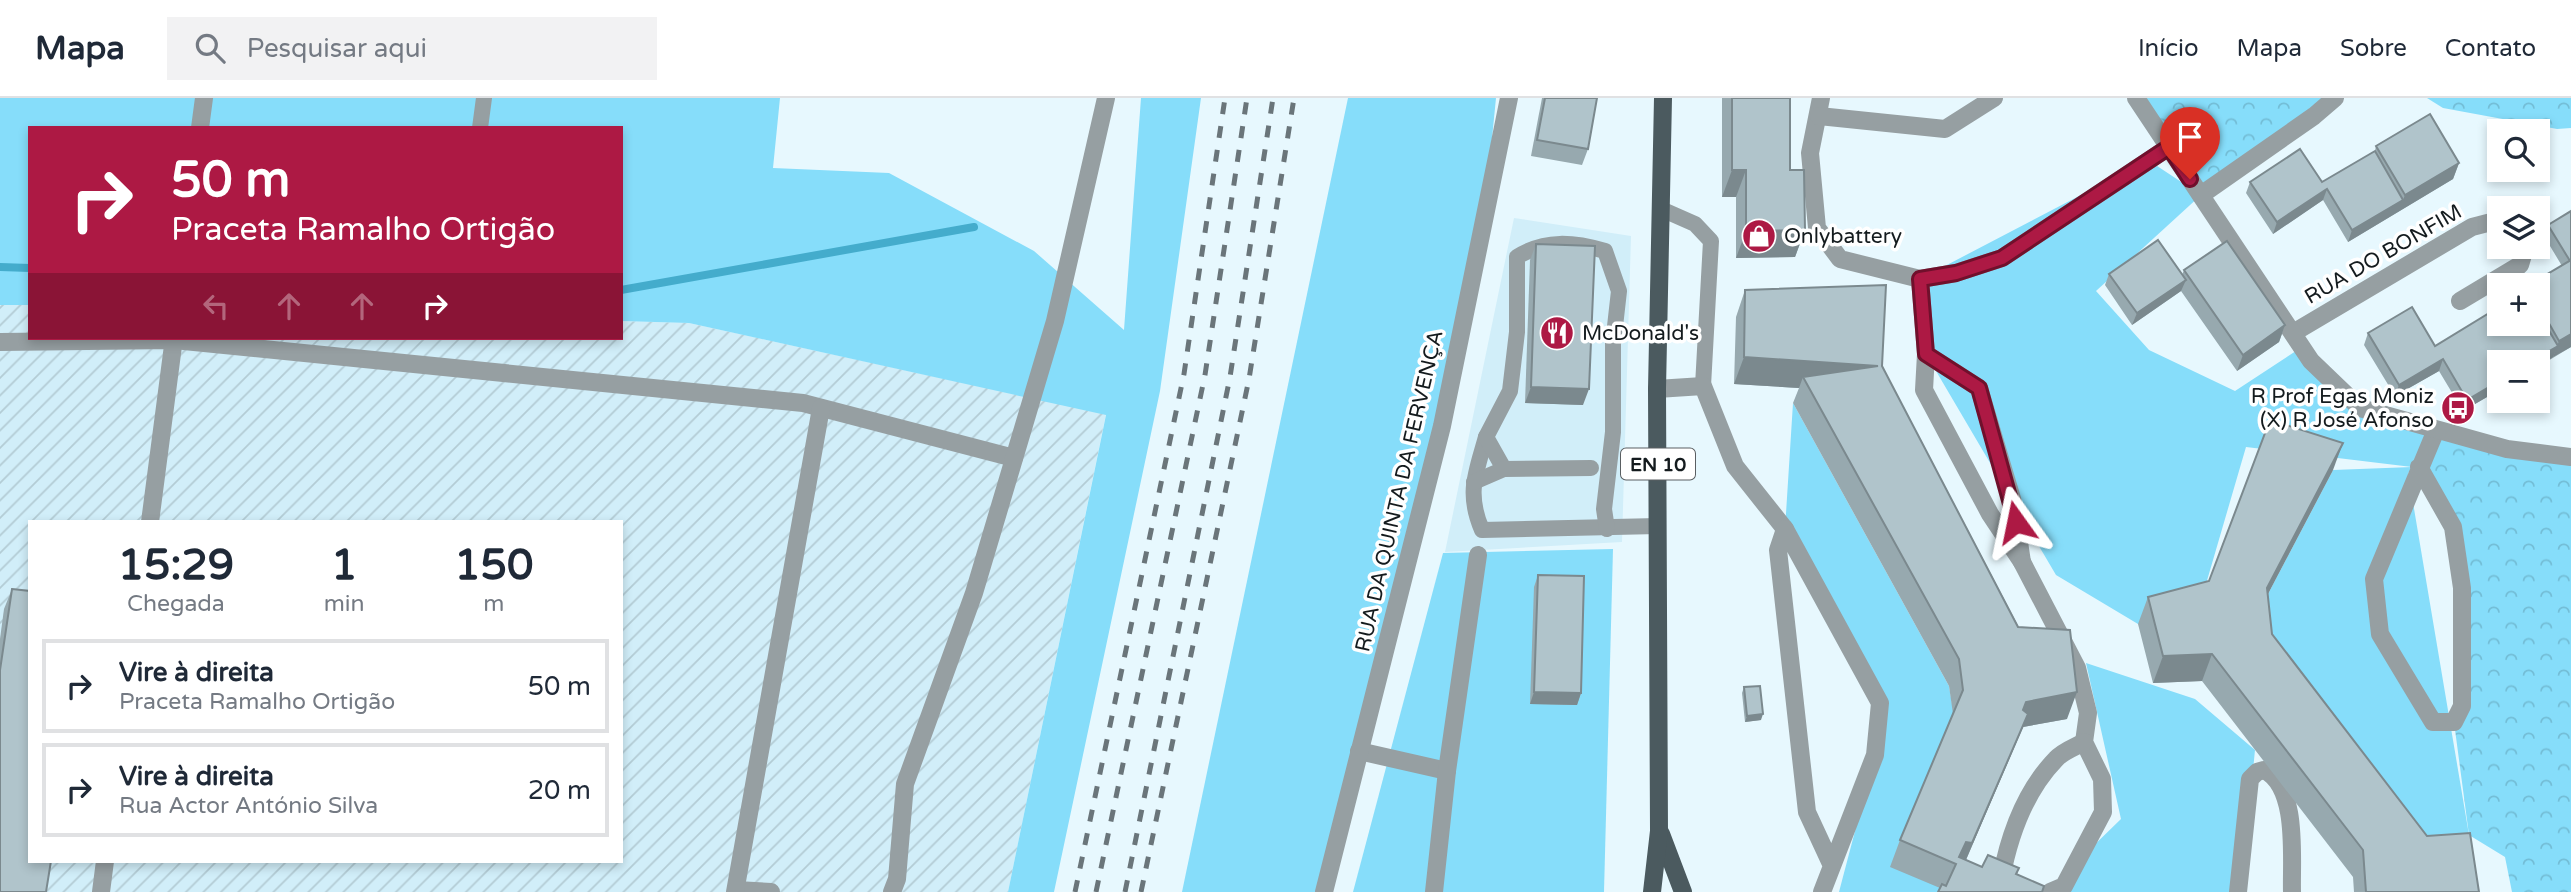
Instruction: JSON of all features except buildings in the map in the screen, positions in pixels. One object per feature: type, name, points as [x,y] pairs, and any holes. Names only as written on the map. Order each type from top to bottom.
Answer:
[{"type":"main road","name":"EN 10","points":[[1652,892],[1659,831],[1657,389],[1663,98]]},
{"type":"main road","points":[[1659,831],[1684,892]]},
{"type":"street","points":[[200,126],[204,98]]},
{"type":"street","points":[[892,892],[897,879],[905,784],[974,593],[1055,321],[1106,98]]},
{"type":"street","name":"RUA DA QUINTA DA FERVENÇA","points":[[1324,892],[1442,426],[1509,98]]},
{"type":"street","points":[[1994,98],[1945,128],[1820,107],[1810,153],[1817,228],[1840,259],[1920,279],[1956,273],[2002,258],[2169,147]]},
{"type":"street","points":[[2136,98],[2311,360],[2360,408],[2507,449],[2571,457]]},
{"type":"street","points":[[2201,195],[2315,116],[2335,98]]},
{"type":"street","name":"RUA DO BONFIM","points":[[2292,333],[2472,227],[2487,223]]},
{"type":"street","points":[[2460,301],[2520,265],[2522,259]]},
{"type":"street","points":[[1920,279],[1926,354],[1924,390],[1990,514],[2022,562],[2077,668],[2088,713],[2084,742],[2102,779],[2103,812],[2064,886],[2050,892]]},
{"type":"street","points":[[0,342],[116,340]]},
{"type":"street","points":[[150,520],[174,340]]},
{"type":"street","points":[[184,340],[803,403],[1014,458]]},
{"type":"street","points":[[1926,354],[1979,388],[2013,502],[2022,562]]},
{"type":"street","points":[[1657,389],[1703,386],[1735,467],[1785,529],[1880,703],[1875,755],[1822,892]]},
{"type":"street","points":[[771,892],[736,891],[821,408]]},
{"type":"street","points":[[2419,467],[2453,527],[2462,587],[2462,706],[2454,722],[2433,722],[2381,634],[2374,579],[2419,467],[2436,430]]},
{"type":"street","points":[[1785,529],[1778,550],[1807,812],[1832,866]]},
{"type":"street","points":[[1434,892],[1447,771],[1478,555]]},
{"type":"street","points":[[2033,892],[2001,879],[2006,849],[2025,803],[2057,757],[2084,742]]},
{"type":"street","points":[[1359,751],[1447,771]]},
{"type":"street","points":[[2238,892],[2249,779],[2264,770],[2279,783],[2291,815],[2292,892]]},
{"type":"street","points":[[100,892],[105,863]]},
{"type":"lane","points":[[480,126],[484,98]]},
{"type":"lane","points":[[1661,209],[1695,224],[1712,241],[1703,386]]},
{"type":"lane","points":[[1607,529],[1604,509],[1613,432],[1613,344],[1619,291],[1605,251],[1576,242],[1533,246],[1517,257],[1517,332],[1510,391],[1486,437],[1474,482],[1472,508],[1482,530],[1607,529],[1658,526]]},
{"type":"lane","points":[[1486,437],[1504,469]]},
{"type":"lane","points":[[1474,482],[1504,469],[1591,468]]},
{"type":"shaded area","points":[[1514,218],[1631,236],[1622,542],[1445,552]]},
{"type":"shaded area","points":[[0,305],[28,305],[28,340],[623,340],[623,321],[689,323],[1106,414],[1008,892],[0,892]]},
{"type":"green space","points":[[0,98],[780,98],[773,168],[889,173],[1034,251],[1124,330],[1141,98],[1201,98],[1160,391],[1054,892],[1008,892],[1106,415],[689,323],[623,321],[623,126],[28,126],[28,305],[0,305]]},
{"type":"green space","points":[[1348,98],[1496,98],[1485,209],[1324,892],[1182,892]]},
{"type":"green space","points":[[2136,98],[2335,98],[2201,195]]},
{"type":"green space","points":[[2427,98],[2571,98],[2571,128],[2550,128],[2550,119],[2503,119],[2443,108]]},
{"type":"green space","points":[[2148,160],[2201,195],[2096,291],[2149,350],[2235,391],[2302,347],[2360,408],[2436,430],[2419,467],[2408,473],[2469,835],[2417,863],[2257,615],[2333,470],[2412,467],[2246,447],[2199,608],[2138,624],[2056,575],[1926,354],[1920,279]]},
{"type":"green space","points":[[1793,403],[1949,686],[1954,716],[1946,892],[1839,892],[1875,755],[1880,703],[1785,529]]},
{"type":"green space","points":[[2436,430],[2571,454],[2571,892],[2512,892],[2505,857],[2469,835],[2454,722],[2462,706],[2453,527],[2419,467]]},
{"type":"green space","points":[[1613,549],[1604,892],[1353,892],[1443,553]]},
{"type":"green space","points":[[2086,663],[2195,699],[2255,750],[2241,892],[2046,892],[2121,819]]},
{"type":"waterway","points":[[623,290],[974,227]]},
{"type":"waterway","points":[[0,267],[28,268]]},
{"type":"railway","points":[[1075,892],[1184,374],[1225,98]]},
{"type":"railway","points":[[1096,892],[1205,375],[1247,98]]},
{"type":"railway","points":[[1125,892],[1230,377],[1273,98]]},
{"type":"railway","points":[[1141,892],[1249,379],[1294,98]]},
{"type":"place","name":"Onlybattery","points":[[1759,236]]},
{"type":"place","name":"McDonald's","points":[[1557,333]]},
{"type":"place","name":"R Prof Egas Moniz (X) R José Afonso","points":[[2458,408]]},
{"type":"route","points":[[2016,522],[2013,502],[1979,388],[1926,354],[1920,279],[1956,273],[2002,258],[2169,147],[2190,179]]}]
